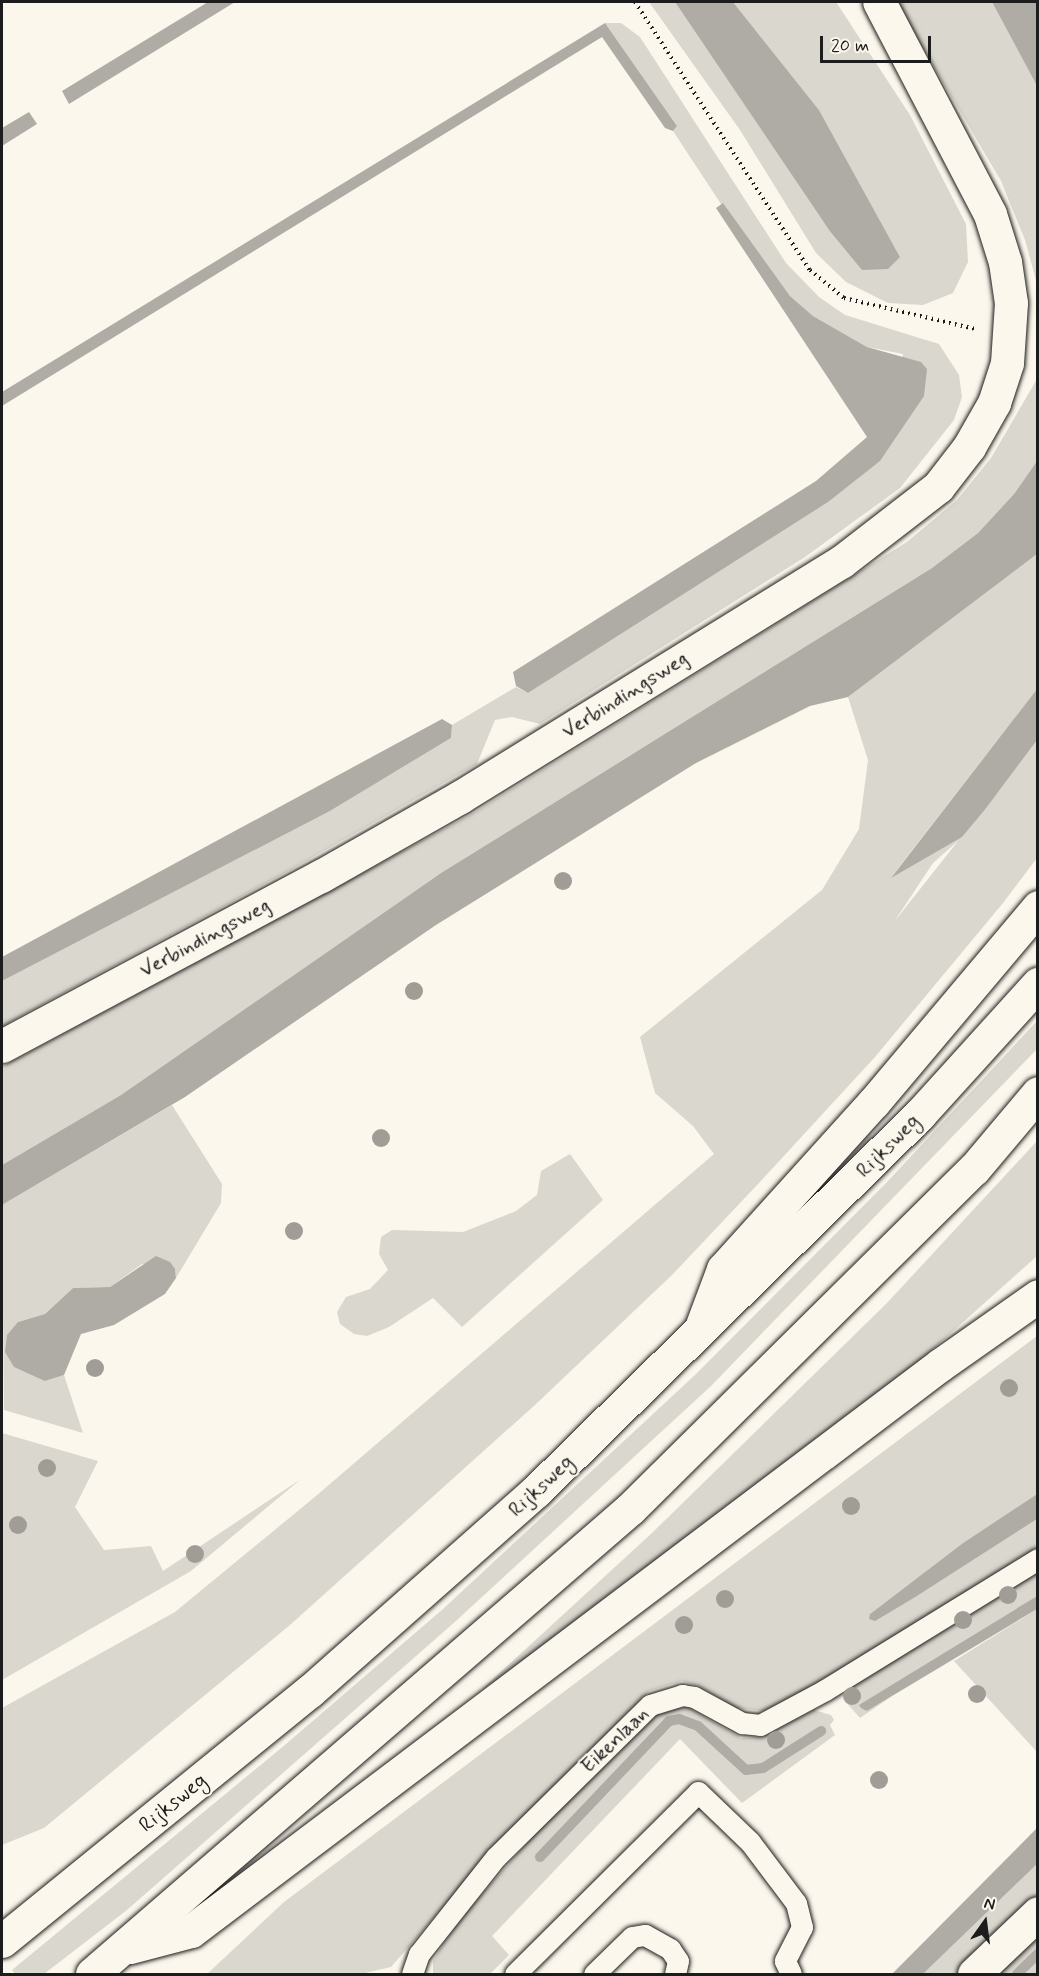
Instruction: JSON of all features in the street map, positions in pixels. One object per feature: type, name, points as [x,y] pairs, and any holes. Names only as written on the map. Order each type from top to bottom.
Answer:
[{"type":"main road","name":"Verbindingsweg","points":[[854,2],[970,174]]},
{"type":"main road","name":"Verbindingsweg","points":[[2,1046],[321,876],[460,797],[841,562],[938,487],[969,447],[994,403],[1011,337],[1005,262],[990,214],[879,2]]},
{"type":"main road","points":[[698,1335],[723,1269],[874,1102],[1038,908]]},
{"type":"main road","name":"Rijksweg","points":[[2,1941],[310,1690],[537,1491],[920,1114],[1038,984]]},
{"type":"main road","points":[[92,1974],[630,1509],[974,1168],[1038,1093]]},
{"type":"main road","points":[[122,1950],[191,1931],[940,1365],[1038,1296]]},
{"type":"main road","points":[[974,1974],[1038,1913]]},
{"type":"lane","name":"Eikenlaan","points":[[412,1974],[419,1954],[496,1857],[650,1705],[682,1695],[694,1697],[742,1724],[760,1725],[825,1690],[1038,1559]]},
{"type":"lane","points":[[514,1974],[698,1792],[750,1842],[796,1903],[802,1927],[788,1968]]},
{"type":"lane","points":[[594,1974],[632,1937],[645,1935],[670,1949],[678,1961],[675,1974]]},
{"type":"path","points":[[635,2],[810,270],[844,298],[1011,337]]},
{"type":"shaded area","points":[[208,2],[235,2],[69,104],[62,91]]},
{"type":"shaded area","points":[[649,2],[675,2],[829,230],[900,257],[819,110],[733,2],[836,2],[910,115],[966,224],[968,262],[953,293],[923,305],[888,303],[846,282],[816,253],[740,130]]},
{"type":"shaded area","points":[[675,2],[733,2],[819,110],[900,257],[888,269],[862,270],[829,230]]},
{"type":"shaded area","points":[[896,2],[992,2],[1037,86],[1037,284],[1025,240],[1001,181]]},
{"type":"shaded area","points":[[992,2],[1037,2],[1037,86]]},
{"type":"shaded area","points":[[605,23],[621,23],[640,37],[786,263],[819,297],[845,315],[939,344],[959,375],[962,397],[954,420],[900,488],[805,557],[540,724],[512,717],[495,720],[477,764],[292,869],[2,1026],[2,981],[330,811],[451,738],[452,725],[516,687],[528,693],[880,461],[903,354],[867,347],[813,316],[790,296],[721,204],[673,131],[677,126]]},
{"type":"shaded area","points":[[605,23],[677,126],[673,131],[665,128],[602,37],[2,406],[2,392]]},
{"type":"shaded area","points":[[29,112],[37,124],[2,146],[2,128]]},
{"type":"shaded area","points":[[723,203],[790,296],[813,316],[867,347],[921,362],[927,369],[924,396],[880,461],[828,502],[528,693],[516,686],[513,672],[816,481],[867,437],[716,208]]},
{"type":"shaded area","points":[[1037,379],[1037,461],[1014,494],[978,533],[932,568],[441,873],[121,1095],[2,1165],[2,1067],[472,814],[907,542],[957,500],[991,458]]},
{"type":"shaded area","points":[[1037,461],[1037,554],[848,697],[810,706],[696,763],[436,925],[185,1097],[2,1205],[2,1165],[121,1095],[441,873],[932,568],[978,533],[1014,494]]},
{"type":"shaded area","points":[[1037,554],[1037,689],[892,876],[987,807],[1037,740],[1037,858],[1003,903],[875,1057],[672,1275],[536,1404],[290,1625],[44,1828],[2,1845],[2,1708],[175,1612],[316,1496],[714,1154],[693,1126],[655,1093],[640,1037],[822,890],[859,829],[868,760],[848,697]],"holes":[[[958,841],[894,922],[933,863]]]},
{"type":"shaded area","points":[[1037,689],[1037,740],[987,807],[962,837],[891,878]]},
{"type":"shaded area","points":[[442,719],[452,725],[451,738],[330,811],[2,981],[2,957]]},
{"type":"shaded area","points":[[1037,1021],[1037,1049],[711,1386],[457,1620],[127,1910],[44,1974],[15,1974],[12,1970],[286,1744],[443,1609],[696,1374],[887,1182]]},
{"type":"shaded area","points":[[172,1105],[222,1184],[221,1203],[176,1278],[175,1269],[142,1264],[110,1287],[73,1288],[45,1314],[18,1322],[45,1381],[64,1375],[83,1433],[4,1410],[2,1205]]},
{"type":"shaded area","points":[[1037,1141],[1037,1256],[886,1391],[506,1675],[482,1689],[652,1533],[887,1303]]},
{"type":"shaded area","points":[[570,1154],[603,1200],[462,1327],[433,1298],[389,1327],[367,1336],[354,1334],[340,1324],[337,1312],[346,1297],[370,1289],[388,1270],[379,1254],[381,1237],[392,1230],[463,1232],[516,1211],[537,1195],[541,1171]]},
{"type":"shaded area","points":[[156,1256],[170,1262],[175,1269],[176,1278],[165,1294],[114,1325],[81,1334],[64,1375],[45,1381],[14,1367],[5,1352],[7,1335],[18,1322],[45,1314],[73,1288],[110,1287]]},
{"type":"shaded area","points":[[1037,1336],[1037,1494],[963,1543],[870,1614],[917,1596],[1037,1519],[1037,1550],[803,1693],[763,1711],[736,1708],[697,1685],[682,1681],[649,1691],[502,1839],[391,1967],[361,1974],[207,1974],[284,1902]]},
{"type":"shaded area","points":[[2,1433],[98,1461],[75,1507],[104,1550],[151,1546],[163,1571],[301,1479],[191,1571],[2,1680]]},
{"type":"shaded area","points":[[1037,1494],[1037,1519],[875,1621],[869,1619],[870,1614],[963,1543]]},
{"type":"shaded area","points":[[1037,1566],[1037,1596],[860,1705],[867,1711],[891,1697],[860,1718],[844,1700],[848,1683]]},
{"type":"shaded area","points":[[1037,1596],[1037,1609],[867,1711],[859,1705]]},
{"type":"shaded area","points":[[1037,1609],[1037,1752],[954,1661]]},
{"type":"shaded area","points":[[687,1707],[741,1738],[761,1737],[814,1710],[831,1715],[834,1720],[830,1725],[835,1735],[742,1803],[680,1739],[492,1936],[509,1955],[490,1974],[433,1974],[433,1962],[461,1918],[556,1810],[653,1717],[666,1709]]},
{"type":"shaded area","points":[[1037,1828],[1037,1864],[923,1974],[892,1974]]},
{"type":"shaded area","points":[[1037,1864],[1037,1897],[958,1974],[923,1974]]},
{"type":"shaded area","points":[[1037,1933],[1037,1974],[995,1974]]},
{"type":"waterway","points":[[540,1857],[669,1721],[679,1719],[698,1726],[746,1770],[763,1768],[821,1731]]},
{"type":"waterway","points":[[1017,1974],[1038,1954]]}]
